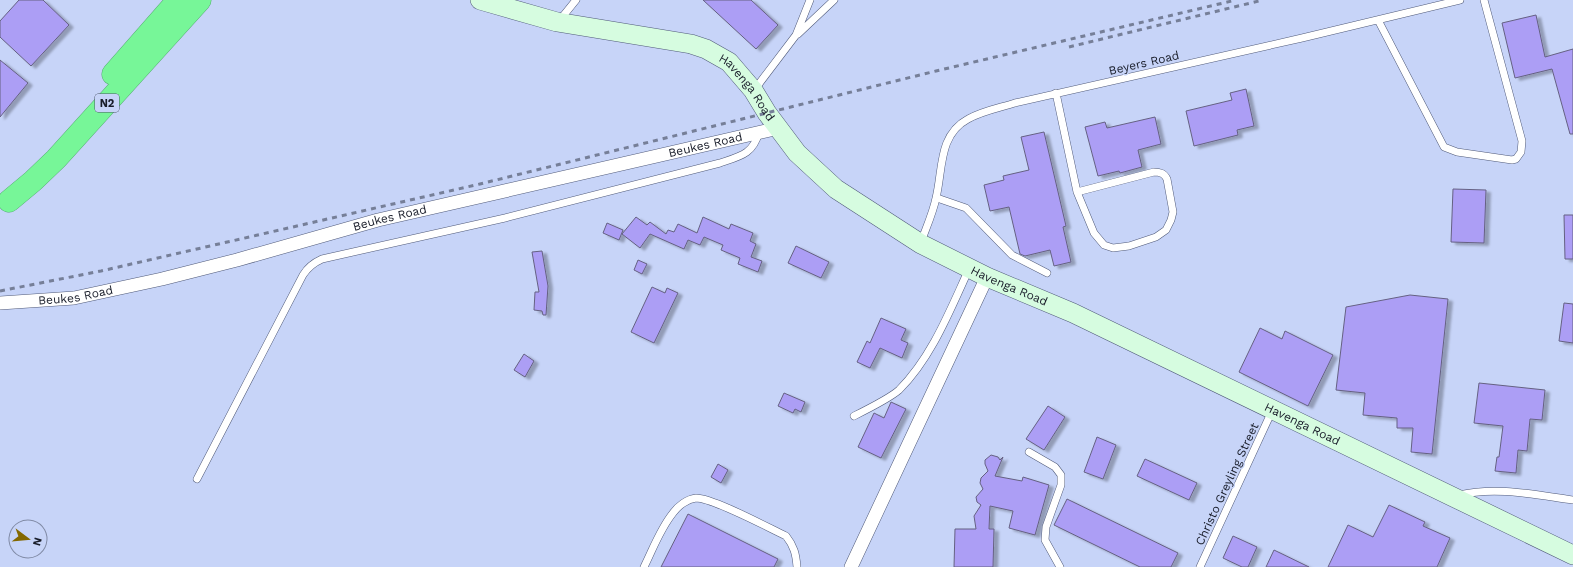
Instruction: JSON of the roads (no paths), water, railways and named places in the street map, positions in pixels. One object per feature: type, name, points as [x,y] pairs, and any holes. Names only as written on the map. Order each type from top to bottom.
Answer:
[{"type":"highway","name":"N2","points":[[4,206],[42,154],[178,0]]},
{"type":"highway","name":"N2","points":[[4,206],[56,159],[200,0]]},
{"type":"street","name":"Havenga Road","points":[[480,0],[557,22],[678,42],[706,49],[729,62],[754,90],[767,113],[797,153],[836,189],[921,244],[969,269],[1073,314],[1273,409],[1573,555]]},
{"type":"street","name":"Beukes Road","points":[[0,303],[74,298],[162,280],[378,220],[779,128]]},
{"type":"street","points":[[851,567],[987,277]]},
{"type":"lane","points":[[557,22],[576,0]]},
{"type":"lane","points":[[796,35],[810,0]]},
{"type":"lane","points":[[754,90],[796,35],[834,0]]},
{"type":"lane","name":"Beyers Road","points":[[921,244],[936,198],[943,151],[951,135],[960,124],[967,119],[979,114],[1056,94],[1152,73],[1460,0]]},
{"type":"lane","points":[[1378,20],[1444,147],[1457,152],[1512,160],[1516,159],[1521,152],[1522,141],[1484,0]]},
{"type":"lane","points":[[1056,94],[1077,192],[1094,233],[1100,241],[1108,247],[1120,248],[1156,237],[1166,230],[1171,220],[1172,205],[1167,179],[1165,175],[1159,172],[1077,192]]},
{"type":"lane","points":[[197,479],[303,275],[315,262],[322,259],[505,218],[720,163],[748,152],[754,146],[759,132]]},
{"type":"lane","points":[[936,198],[966,208],[1012,255],[1047,273]]},
{"type":"lane","points":[[854,416],[898,391],[922,362],[940,332],[969,269]]},
{"type":"lane","name":"Christo Greyling Street","points":[[1200,567],[1273,409]]},
{"type":"lane","points":[[1029,452],[1055,467],[1061,475],[1061,484],[1046,527],[1045,540],[1060,567]]},
{"type":"lane","points":[[1453,496],[1467,493],[1494,492],[1520,493],[1573,500]]},
{"type":"lane","points":[[644,567],[673,512],[687,501],[695,498],[713,502],[786,536],[792,543],[796,552],[797,567]]},
{"type":"railway","points":[[0,291],[101,271],[480,184],[936,71],[1236,0]]},
{"type":"railway","points":[[1069,47],[1263,0]]}]
